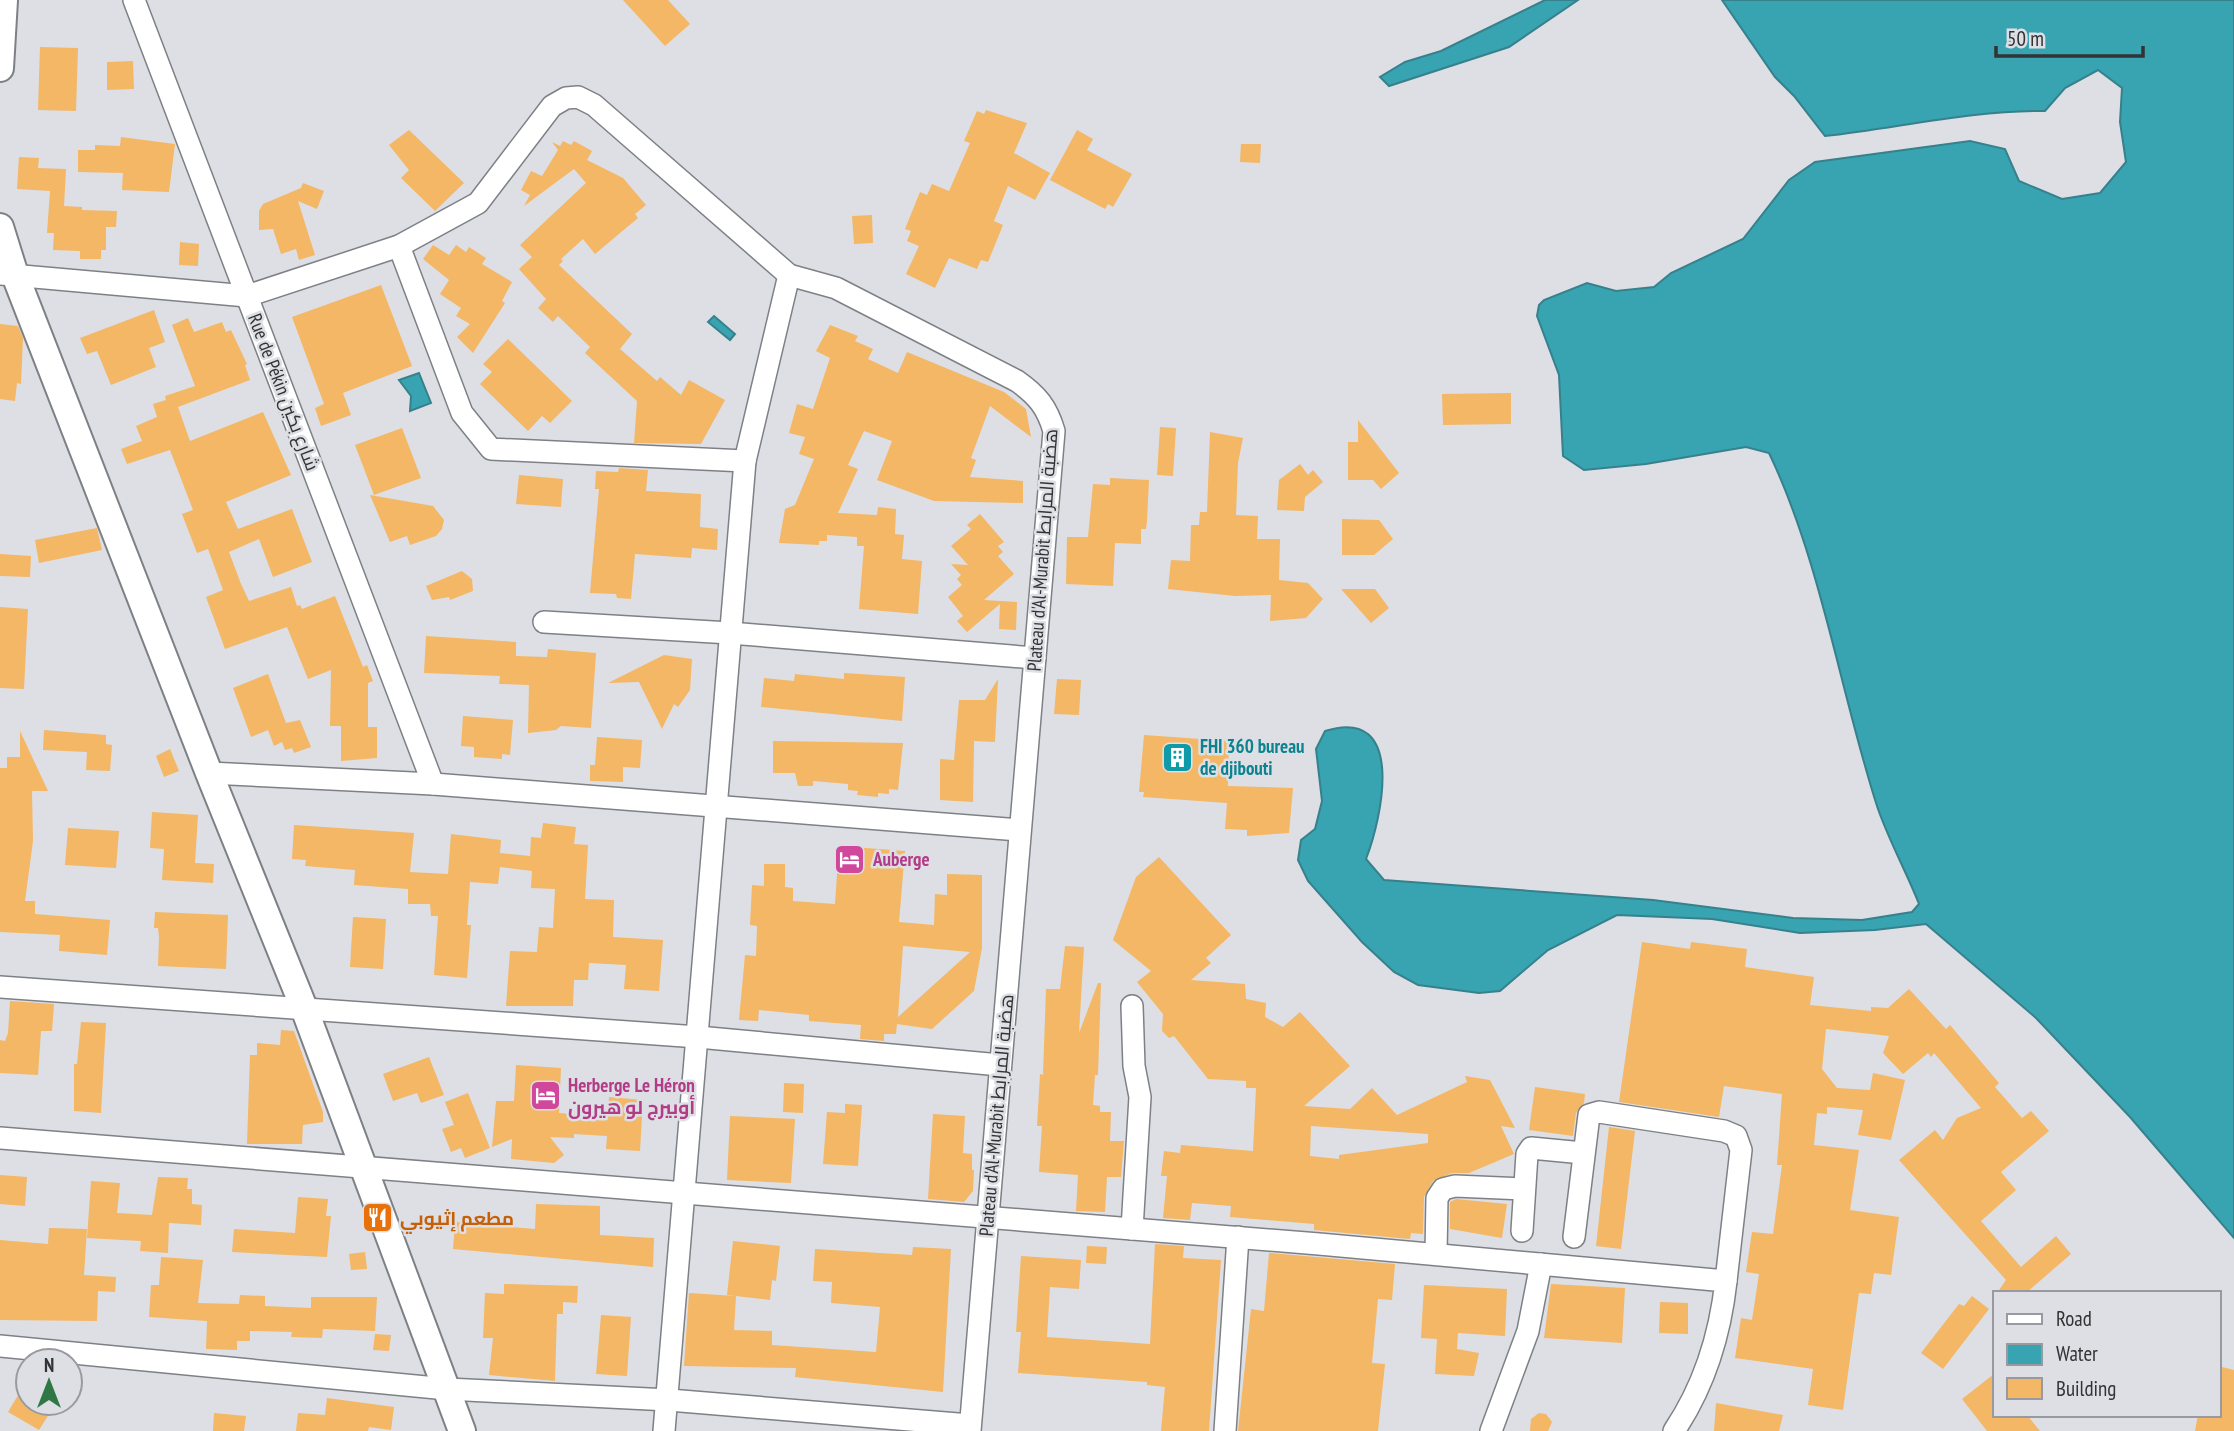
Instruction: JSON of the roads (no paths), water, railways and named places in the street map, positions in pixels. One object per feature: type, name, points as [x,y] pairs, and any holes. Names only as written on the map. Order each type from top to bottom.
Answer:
[{"type":"street","points":[[0,68],[5,0]]},
{"type":"street","name":"Rue de Pékin شارع بكين","points":[[134,0],[433,784]]},
{"type":"street","name":"Plateau d'Al-Murabit هضبة المرابط","points":[[7,274],[247,296],[399,246],[478,203],[544,114],[566,98],[578,97],[594,105],[789,275],[836,288],[1017,381],[1035,394],[1048,410],[1054,430],[970,1428]]},
{"type":"street","points":[[0,227],[7,274],[304,1008],[462,1431]]},
{"type":"street","points":[[399,246],[462,413],[491,449],[745,461]]},
{"type":"street","points":[[664,1431],[669,1401],[745,461],[789,275]]},
{"type":"street","points":[[544,622],[730,633],[1035,658]]},
{"type":"street","points":[[209,773],[433,784],[1020,830]]},
{"type":"street","points":[[0,986],[698,1037],[1000,1065]]},
{"type":"street","points":[[1132,1006],[1140,1132],[1132,1229]]},
{"type":"street","points":[[1574,1237],[1589,1115],[1599,1112],[1724,1131],[1736,1136],[1741,1150],[1723,1304],[1705,1374],[1692,1404],[1674,1431]]},
{"type":"street","points":[[0,1138],[988,1220],[1238,1237],[1726,1280]]},
{"type":"street","points":[[1522,1231],[1527,1154],[1531,1148],[1583,1153]]},
{"type":"street","points":[[1436,1254],[1437,1198],[1443,1189],[1455,1186],[1524,1189]]},
{"type":"street","points":[[1225,1431],[1238,1237]]},
{"type":"street","points":[[1491,1431],[1528,1331],[1541,1264]]},
{"type":"street","points":[[0,1346],[447,1390],[669,1401],[970,1428]]},
{"type":"water","points":[[1545,0],[1578,0],[1509,47],[1389,86],[1380,77],[1405,62],[1441,51]]},
{"type":"water","points":[[1722,0],[2234,0],[2234,1238],[2130,1117],[2036,1018],[1926,924],[1875,930],[1800,933],[1712,919],[1617,915],[1548,950],[1500,991],[1479,993],[1418,985],[1394,972],[1362,942],[1308,881],[1298,860],[1301,840],[1315,829],[1322,801],[1316,749],[1325,731],[1351,727],[1368,734],[1378,749],[1382,770],[1382,794],[1366,859],[1384,880],[1653,900],[1793,918],[1862,920],[1912,912],[1919,904],[1877,806],[1803,538],[1769,453],[1746,447],[1646,464],[1584,470],[1563,456],[1559,375],[1537,316],[1539,305],[1544,300],[1587,283],[1616,291],[1654,287],[1671,273],[1743,239],[1789,180],[1815,162],[1970,141],[2005,149],[2019,181],[2062,199],[2100,193],[2126,162],[2120,122],[2122,88],[2098,70],[2065,88],[2045,111],[1962,116],[1825,136],[1794,96],[1775,77]]},
{"type":"water","points":[[714,316],[735,334],[730,340],[708,322]]},
{"type":"water","points":[[419,373],[431,403],[410,411],[411,396],[399,380]]},
{"type":"place","name":"FHI 360 bureau de djibouti","points":[[1177,757]]},
{"type":"place","name":"Auberge","points":[[850,859]]},
{"type":"place","name":"Herberge Le Héron أوبيرج لو هيرون","points":[[545,1096]]},
{"type":"place","name":"مطعم إثيوبي","points":[[377,1218]]}]
